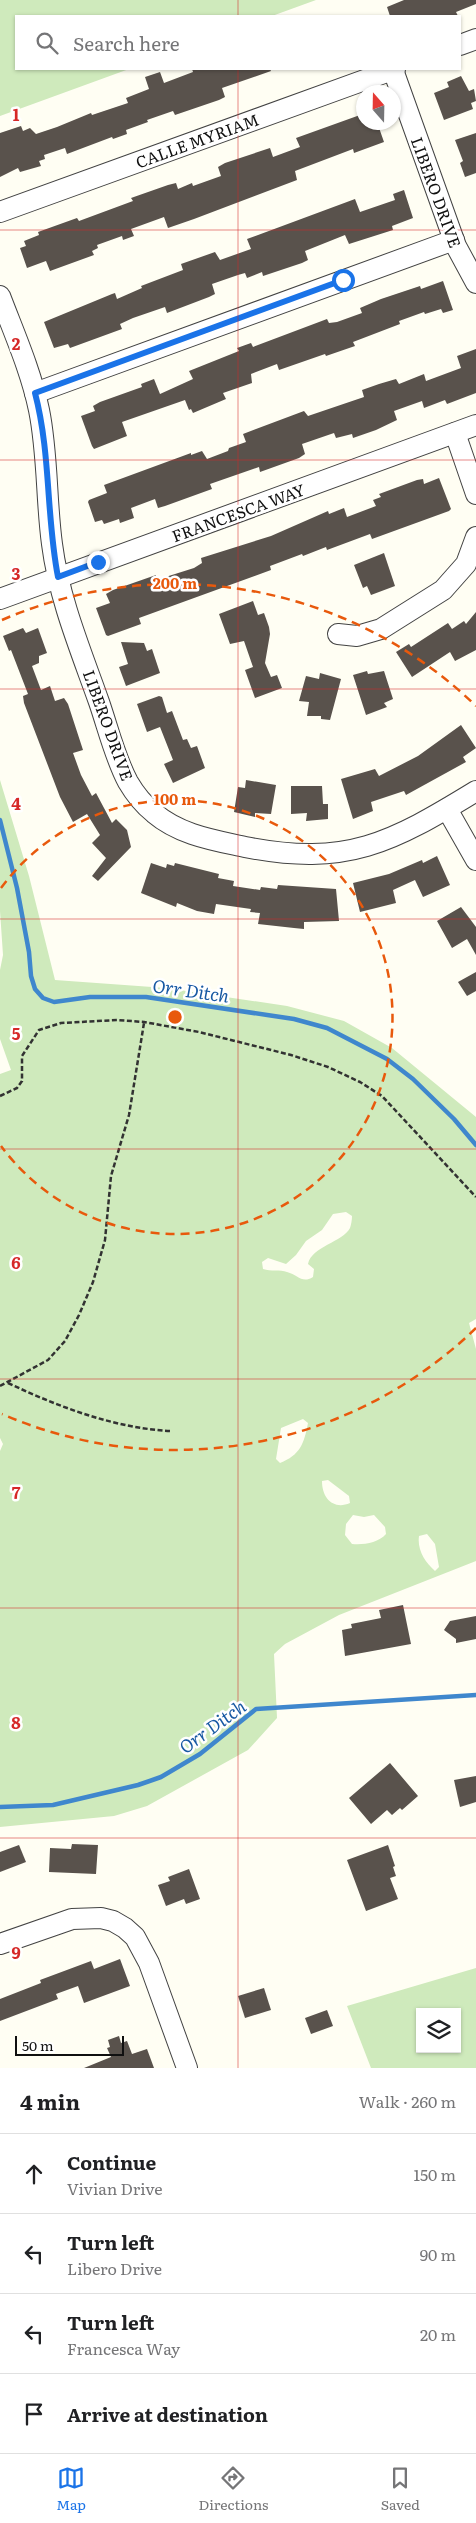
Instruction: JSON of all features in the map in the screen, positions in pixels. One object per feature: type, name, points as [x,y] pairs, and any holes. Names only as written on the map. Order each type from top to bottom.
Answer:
[{"type":"street","points":[[461,45],[476,39]]},
{"type":"street","name":"CALLE MYRIAM","points":[[0,212],[391,70]]},
{"type":"street","name":"LIBERO DRIVE","points":[[394,70],[454,240],[463,263],[476,283]]},
{"type":"street","points":[[35,393],[454,240]]},
{"type":"street","name":"LIBERO DRIVE","points":[[0,296],[35,393],[43,427],[51,543],[58,577],[128,781],[139,798],[170,825],[205,839],[267,851],[315,855],[346,851],[384,842],[408,832],[476,791]]},
{"type":"street","name":"FRANCESCA WAY","points":[[0,599],[476,425]]},
{"type":"street","points":[[455,433],[476,494]]},
{"type":"street","points":[[338,634],[357,636],[381,629],[443,590],[466,564],[476,537]]},
{"type":"street","points":[[447,809],[476,860]]},
{"type":"street","points":[[0,1944],[72,1919],[89,1917],[113,1920],[136,1937],[142,1948],[187,2068]]},
{"type":"path","points":[[0,1096],[17,1088],[22,1081],[22,1056],[39,1030],[61,1023],[84,1021],[144,1022],[199,1032],[291,1055],[328,1067],[360,1082],[382,1096],[476,1197]]},
{"type":"path","points":[[0,1386],[48,1360],[65,1341],[92,1282],[105,1240],[111,1176],[129,1115],[144,1022]]},
{"type":"path","points":[[8,1383],[65,1407],[139,1429],[170,1431]]},
{"type":"green space","points":[[0,0],[316,0],[275,15],[15,15],[15,70],[126,70],[0,116]]},
{"type":"green space","points":[[0,780],[29,876],[55,980],[166,988],[287,1006],[344,1021],[392,1048],[476,1117],[476,1319],[469,1323],[476,1349],[476,1561],[339,1615],[285,1644],[274,1654],[277,1718],[248,1750],[147,1806],[114,1816],[0,1827],[0,1451],[3,1444],[0,1438],[0,1074],[11,1070],[0,1039],[0,970],[3,955],[0,911]],"holes":[[[346,1212],[352,1216],[350,1228],[341,1237],[321,1248],[311,1258],[308,1264],[314,1269],[313,1277],[306,1280],[284,1271],[263,1269],[262,1262],[268,1258],[286,1264],[296,1255],[306,1241],[322,1230],[333,1214]],[[303,1419],[308,1423],[300,1448],[287,1460],[280,1463],[276,1459],[281,1428]],[[328,1480],[349,1496],[350,1503],[339,1505],[330,1501],[324,1493],[322,1481]],[[353,1515],[364,1517],[374,1515],[385,1527],[386,1534],[375,1541],[361,1544],[352,1544],[345,1535],[346,1524]],[[427,1534],[435,1544],[439,1567],[435,1571],[422,1555],[419,1536]]]},
{"type":"green space","points":[[476,1968],[476,2068],[371,2068],[347,2006]]},
{"type":"building","points":[[404,0],[476,0],[476,4],[456,12],[458,15],[390,15],[387,7]]},
{"type":"building","points":[[192,70],[271,71],[222,88],[225,97],[219,100],[175,115],[173,111],[147,120],[148,122],[126,130],[127,134],[113,139],[112,137],[67,154],[65,148],[44,155],[45,159],[39,161],[41,166],[20,172],[18,168],[0,177],[0,133],[21,126],[23,131],[30,128],[36,134],[91,113],[92,115],[128,103],[126,98],[149,89],[145,77],[160,72],[164,83],[193,72]]},
{"type":"building","points":[[461,76],[469,91],[474,89],[476,101],[471,103],[473,109],[444,120],[434,93],[449,87],[447,82]]},
{"type":"building","points":[[356,116],[356,130],[380,130],[384,142],[354,153],[353,149],[295,171],[297,180],[168,228],[164,217],[131,229],[134,236],[123,240],[122,236],[97,245],[98,248],[92,251],[94,255],[50,271],[46,261],[27,268],[20,248],[26,246],[24,241],[39,235],[38,232],[77,218],[79,221],[133,201],[131,198],[168,185],[176,183],[178,189],[192,183],[193,186],[221,176],[218,167],[225,163],[270,148],[273,157],[300,147],[296,138]]},
{"type":"building","points":[[476,133],[476,173],[465,177],[460,163],[463,161],[455,140]]},
{"type":"building","points":[[404,190],[413,218],[392,226],[393,230],[349,244],[345,235],[305,251],[308,260],[302,263],[263,276],[262,272],[247,278],[245,273],[238,275],[212,284],[215,294],[209,297],[167,313],[165,307],[133,318],[120,324],[122,329],[70,348],[68,344],[54,348],[44,322],[115,293],[117,299],[142,288],[141,286],[183,270],[181,264],[215,252],[220,260],[251,249],[247,239],[355,199],[360,212],[395,200],[393,194]]},
{"type":"building","points":[[443,281],[453,310],[443,313],[441,309],[425,314],[424,312],[399,321],[400,324],[353,342],[355,346],[279,370],[277,364],[251,374],[252,383],[223,393],[226,399],[193,413],[191,409],[189,410],[185,400],[122,422],[127,436],[94,449],[92,446],[81,416],[95,411],[93,406],[100,402],[142,387],[141,384],[154,379],[160,394],[193,379],[189,371],[239,351],[237,348],[251,343],[253,347],[327,319],[329,323],[337,322],[362,313],[360,308],[381,299],[420,286],[421,289]]},
{"type":"building","points":[[476,349],[476,393],[447,404],[445,400],[424,408],[422,401],[394,411],[397,420],[376,430],[353,438],[352,434],[336,438],[334,433],[302,444],[305,454],[299,458],[260,472],[259,467],[210,484],[212,489],[158,508],[155,499],[131,508],[134,518],[120,523],[119,519],[104,524],[102,520],[95,522],[88,502],[107,493],[104,485],[191,453],[191,455],[202,451],[207,459],[246,442],[243,434],[304,411],[308,416],[364,397],[362,390],[379,384],[396,379],[399,384],[424,374],[426,381],[461,368],[457,356]]},
{"type":"building","points":[[439,478],[451,509],[449,511],[372,539],[370,534],[327,550],[326,547],[303,556],[302,554],[270,566],[271,570],[139,618],[141,624],[108,636],[106,635],[96,608],[110,603],[106,594],[113,590],[156,575],[156,580],[194,568],[202,563],[201,558],[271,536],[328,511],[329,514],[344,508],[347,517],[376,506],[373,500],[381,497],[379,494],[417,480],[423,479],[424,484]]},
{"type":"building","points":[[384,553],[395,586],[371,595],[367,586],[363,588],[354,565]]},
{"type":"building","points":[[253,601],[258,615],[264,613],[269,627],[270,634],[265,663],[271,677],[277,675],[282,688],[255,698],[245,670],[253,667],[244,641],[230,644],[219,614]]},
{"type":"building","points":[[476,612],[476,650],[455,661],[450,652],[412,677],[396,652],[409,644],[411,647],[448,623],[452,629],[464,621],[466,624]]},
{"type":"building","points":[[23,628],[26,633],[38,628],[47,653],[39,656],[39,663],[32,666],[41,690],[50,686],[55,701],[64,698],[68,704],[83,750],[73,753],[81,775],[92,796],[96,793],[112,823],[116,819],[127,830],[131,847],[98,881],[92,876],[106,858],[92,843],[100,835],[87,814],[73,822],[60,797],[24,703],[23,696],[28,694],[11,650],[9,651],[3,636]]},
{"type":"building","points":[[121,642],[144,643],[147,651],[152,649],[160,673],[126,686],[119,667],[128,664]]},
{"type":"building","points":[[367,671],[368,674],[384,671],[393,699],[384,703],[387,707],[366,715],[353,675]]},
{"type":"building","points":[[320,673],[341,679],[330,720],[321,719],[321,716],[307,716],[309,702],[299,701],[306,676],[319,679]]},
{"type":"building","points":[[159,696],[162,697],[167,713],[172,711],[183,740],[187,739],[191,748],[197,746],[205,768],[173,783],[164,764],[173,760],[160,727],[147,732],[137,704]]},
{"type":"building","points":[[461,725],[476,748],[463,757],[466,762],[406,795],[404,791],[371,802],[373,811],[353,819],[341,779],[375,769],[379,776],[418,756]]},
{"type":"building","points":[[246,780],[276,785],[271,814],[255,813],[255,817],[234,812],[238,787],[245,788]]},
{"type":"building","points":[[291,786],[322,786],[323,804],[328,804],[328,819],[306,821],[307,813],[291,814]]},
{"type":"building","points":[[437,856],[450,885],[423,897],[415,880],[393,890],[396,903],[360,912],[353,883],[389,874],[422,860],[423,863]]},
{"type":"building","points":[[151,863],[166,868],[167,864],[174,866],[175,863],[219,874],[218,878],[234,881],[233,886],[260,890],[261,887],[277,889],[278,885],[336,889],[339,921],[304,922],[304,929],[258,924],[260,913],[250,912],[251,909],[216,904],[214,914],[197,911],[177,903],[176,907],[141,893]]},
{"type":"building","points":[[461,907],[476,927],[476,955],[467,939],[452,948],[437,921]]},
{"type":"building","points":[[476,972],[476,991],[467,996],[458,982]]},
{"type":"building","points":[[403,1605],[411,1644],[345,1656],[342,1630],[352,1628],[351,1624],[381,1618],[379,1610]]},
{"type":"building","points":[[476,1616],[476,1639],[456,1643],[456,1639],[444,1630],[450,1621]]},
{"type":"building","points":[[390,1763],[418,1796],[402,1810],[400,1808],[392,1815],[387,1810],[371,1824],[349,1798]]},
{"type":"building","points":[[476,1776],[476,1802],[460,1807],[454,1780]]},
{"type":"building","points":[[72,1844],[98,1845],[96,1874],[49,1872],[50,1848],[71,1849]]},
{"type":"building","points":[[19,1845],[26,1862],[0,1872],[0,1852]]},
{"type":"building","points":[[388,1845],[395,1866],[393,1867],[396,1876],[390,1878],[398,1899],[366,1911],[347,1860]]},
{"type":"building","points":[[189,1869],[200,1899],[186,1904],[184,1899],[166,1906],[158,1885],[170,1881],[168,1877]]},
{"type":"building","points":[[120,1959],[130,1986],[84,2003],[78,1986],[56,1994],[58,1999],[0,2021],[0,1999],[41,1983],[40,1980],[91,1961],[94,1969]]},
{"type":"building","points":[[264,1988],[271,2010],[245,2018],[238,1996]]},
{"type":"building","points":[[327,2010],[333,2026],[311,2034],[305,2018]]},
{"type":"building","points":[[119,2036],[121,2043],[127,2041],[132,2054],[147,2049],[154,2068],[84,2068],[111,2057],[107,2048],[110,2047],[108,2040]]},
{"type":"waterway","name":"Orr Ditch","points":[[0,820],[17,888],[29,952],[31,976],[35,989],[43,998],[54,1002],[90,997],[146,997],[294,1019],[327,1028],[387,1059],[413,1079],[454,1119],[476,1145]]},
{"type":"waterway","name":"Orr Ditch","points":[[0,1807],[53,1805],[138,1785],[161,1777],[200,1754],[256,1709],[476,1695]]},
{"type":"route","points":[[98,562],[58,577],[51,543],[43,427],[35,393],[343,280]]}]
